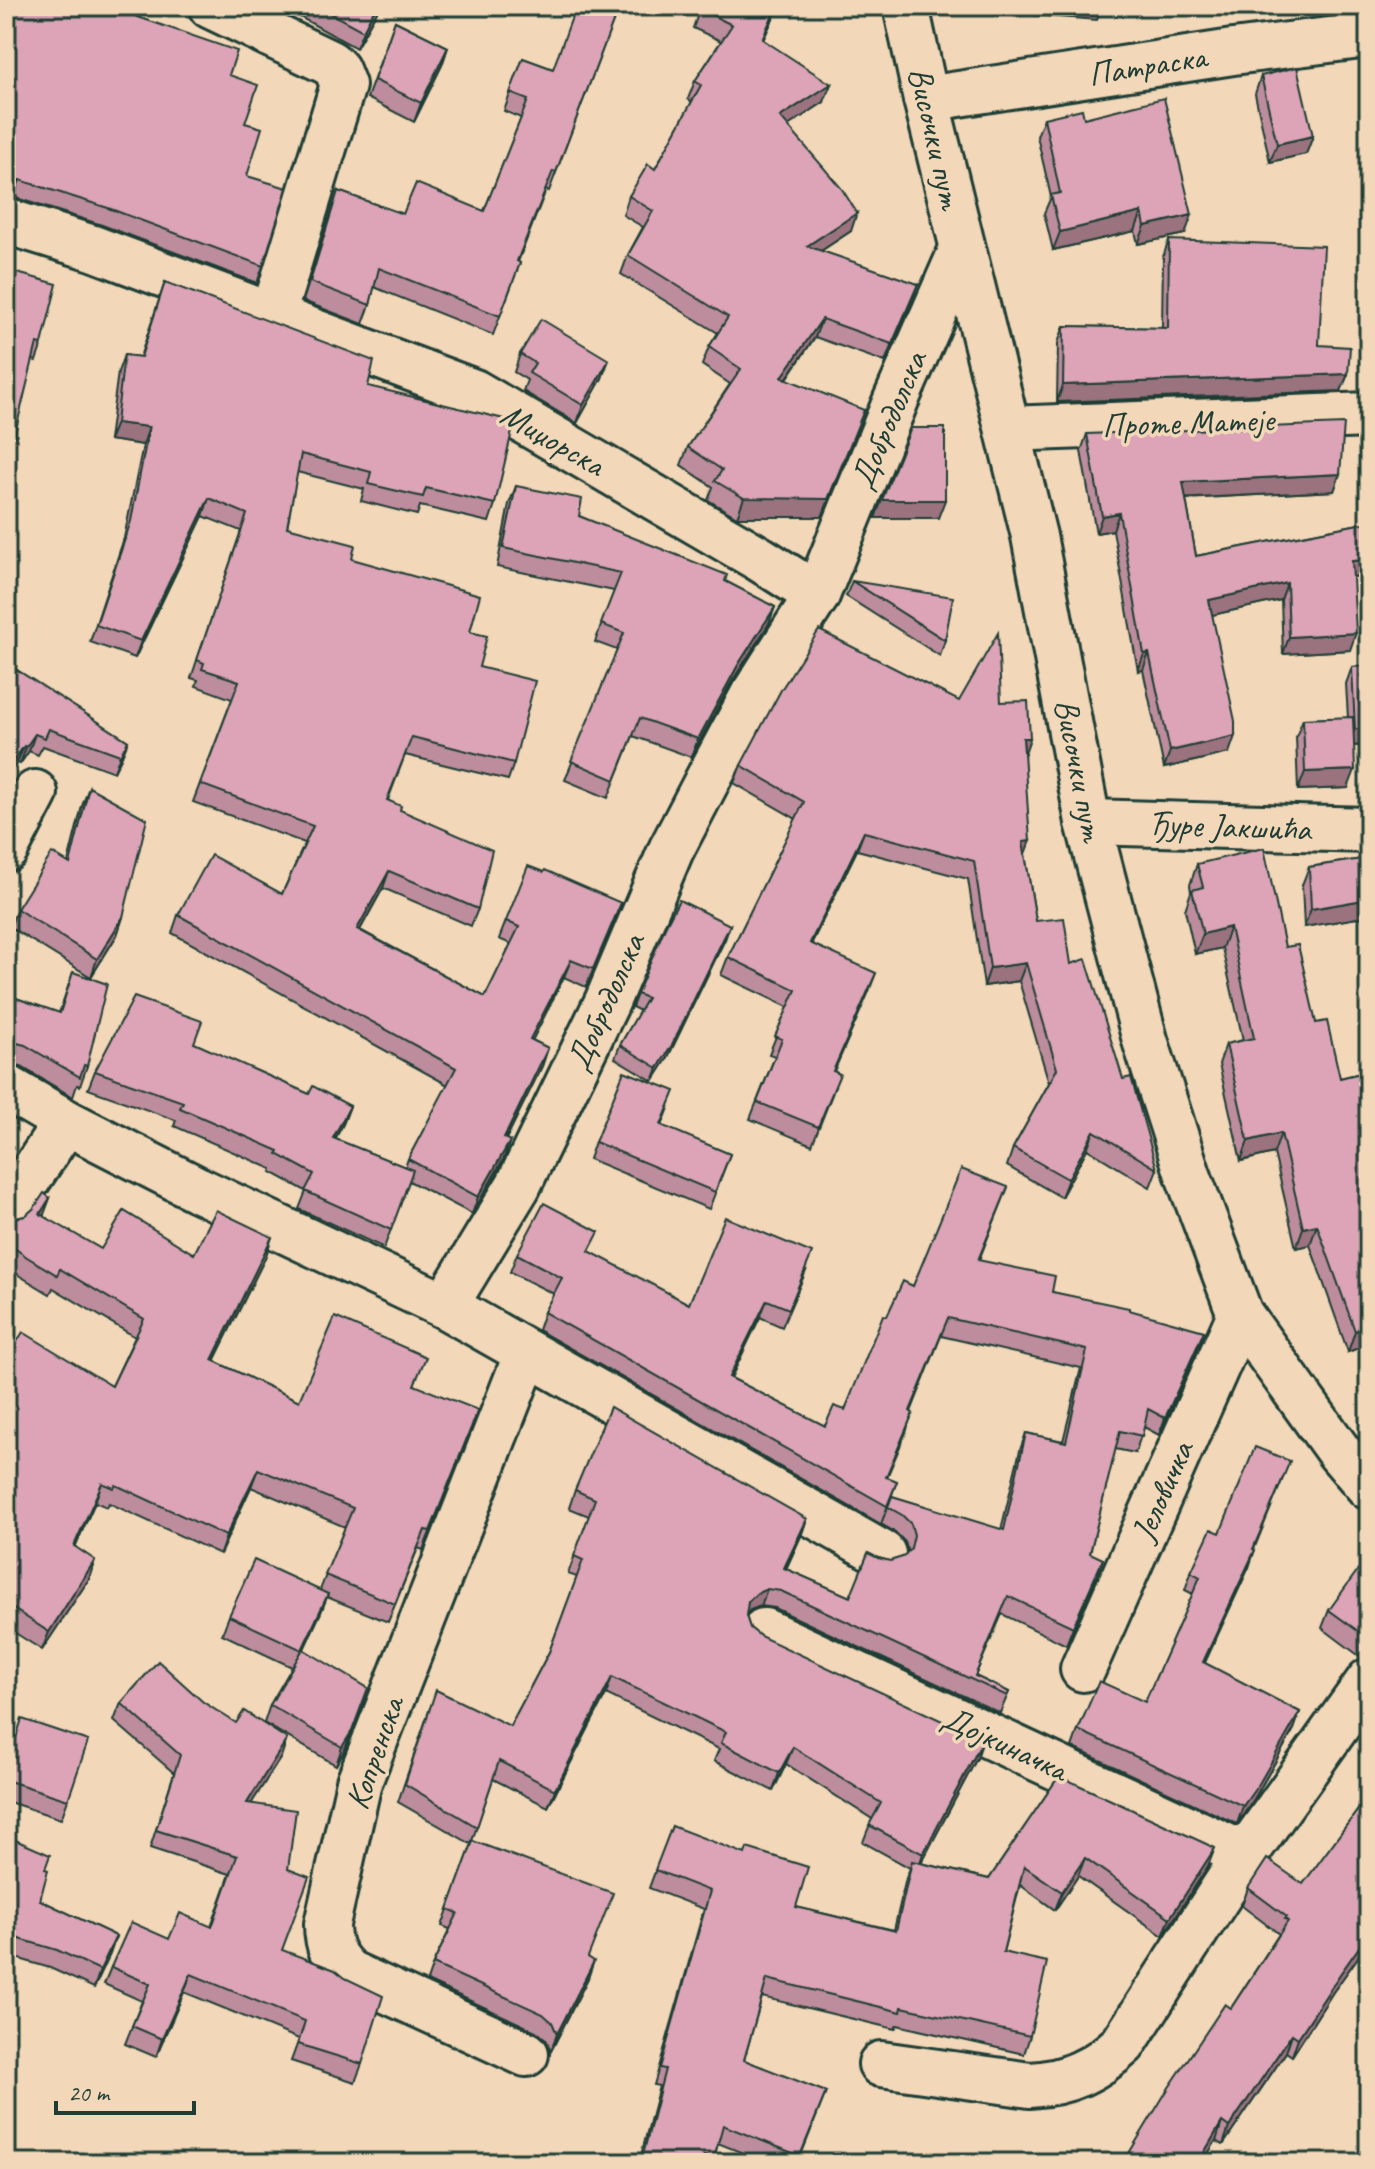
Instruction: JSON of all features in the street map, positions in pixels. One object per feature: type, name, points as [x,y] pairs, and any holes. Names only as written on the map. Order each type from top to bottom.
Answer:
[{"type":"street","points":[[211,6],[330,63],[337,70],[343,85],[273,315]]},
{"type":"street","name":"Височки пут","points":[[906,6],[962,249],[1034,536],[1088,822],[1145,1040],[1188,1175],[1240,1314],[1339,1452],[1369,1487]]},
{"type":"street","name":"Патраска","points":[[926,99],[1233,52],[1369,35]]},
{"type":"street","name":"Миџорска","points":[[6,221],[93,248],[474,392],[817,595]]},
{"type":"street","name":"Добродолска","points":[[445,1306],[518,1186],[607,1002],[671,850],[704,786],[753,695],[817,595],[896,400],[962,249]]},
{"type":"street","name":"Проте Матеје","points":[[1008,429],[1369,415]]},
{"type":"street","points":[[6,849],[35,793]]},
{"type":"street","name":"Ђуре Јакшића","points":[[1088,822],[1369,830]]},
{"type":"street","points":[[6,1087],[66,1122],[197,1189],[445,1306],[883,1554]]},
{"type":"street","points":[[6,1213],[66,1122]]},
{"type":"street","name":"Јеловичка","points":[[1083,1669],[1240,1314]]},
{"type":"street","name":"Копренска","points":[[526,2054],[349,1973],[332,1954],[327,1939],[327,1924],[359,1782],[527,1353]]},
{"type":"street","name":"Дојкиначка","points":[[764,1631],[1245,1855]]},
{"type":"street","points":[[881,2064],[1030,2085],[1052,2084],[1072,2078],[1108,2058],[1123,2044],[1245,1855],[1369,1681]]},
{"type":"building","points":[[6,6],[106,6],[237,51],[229,75],[258,85],[245,123],[262,128],[247,176],[287,188],[263,266],[108,208],[20,180],[6,180]]},
{"type":"building","points":[[317,6],[376,6],[363,31]]},
{"type":"building","points":[[576,6],[619,6],[556,172],[553,171],[517,261],[520,263],[500,316],[379,268],[370,305],[310,282],[338,191],[403,214],[416,183],[484,211],[528,100],[510,93],[523,58],[553,69]]},
{"type":"building","points":[[702,6],[777,6],[762,39],[831,84],[780,117],[842,189],[857,213],[807,246],[918,284],[892,344],[822,319],[782,377],[864,410],[828,499],[744,498],[715,481],[722,470],[688,447],[741,369],[709,347],[728,317],[628,255],[653,211],[629,196],[648,164],[655,169],[701,85],[695,81],[732,25],[700,9]]},
{"type":"building","points":[[395,21],[448,47],[421,103],[374,80]]},
{"type":"building","points":[[1297,67],[1313,136],[1277,144],[1261,76]]},
{"type":"building","points":[[1164,98],[1192,215],[1145,226],[1142,212],[1060,232],[1051,195],[1060,193],[1044,118],[1082,109],[1084,118]]},
{"type":"building","points":[[1169,240],[1324,246],[1319,345],[1350,347],[1348,374],[1063,385],[1064,326],[1168,328]]},
{"type":"building","points":[[6,270],[57,284],[42,344],[37,343],[6,470]]},
{"type":"building","points":[[165,282],[374,361],[368,386],[514,423],[495,504],[426,488],[423,497],[368,484],[371,472],[301,454],[287,527],[355,545],[352,559],[480,595],[470,632],[487,636],[479,667],[535,681],[514,763],[412,737],[387,800],[401,806],[400,810],[492,850],[478,909],[389,871],[357,929],[485,997],[519,927],[506,921],[528,866],[545,870],[621,903],[593,969],[571,960],[530,1039],[548,1048],[504,1138],[510,1141],[478,1197],[408,1159],[456,1068],[178,915],[211,855],[282,894],[313,826],[200,784],[239,681],[202,669],[204,663],[197,660],[247,514],[209,498],[141,641],[96,625],[131,521],[149,427],[116,423],[124,355],[141,357]]},
{"type":"building","points":[[541,319],[609,360],[583,405],[529,373],[535,363],[520,354]]},
{"type":"building","points":[[1344,424],[1340,474],[1183,482],[1196,556],[1369,522],[1369,560],[1352,561],[1356,633],[1289,637],[1287,583],[1209,600],[1235,721],[1235,736],[1170,751],[1149,653],[1144,654],[1119,513],[1102,516],[1087,434]]},
{"type":"building","points":[[911,428],[945,428],[945,500],[882,500]]},
{"type":"building","points":[[516,486],[582,499],[579,516],[727,575],[725,581],[775,607],[738,665],[698,739],[640,718],[615,780],[571,761],[624,633],[601,624],[621,573],[503,548]]},
{"type":"building","points":[[852,581],[953,597],[945,640]]},
{"type":"building","points":[[819,630],[959,701],[998,633],[1001,702],[1028,701],[1030,738],[1023,738],[1030,841],[1023,842],[1036,921],[1064,918],[1071,964],[1086,959],[1123,1079],[1131,1077],[1157,1169],[1094,1131],[1068,1179],[1013,1148],[1057,1069],[1026,963],[990,968],[974,861],[864,832],[810,943],[876,973],[833,1071],[840,1074],[818,1127],[757,1102],[782,1039],[775,1036],[796,990],[728,957],[804,802],[741,765],[781,690]]},
{"type":"building","points":[[6,663],[128,741],[120,755],[49,729],[45,738],[35,734],[6,771]]},
{"type":"building","points":[[1369,666],[1369,729],[1355,729],[1352,667]]},
{"type":"building","points":[[1353,717],[1355,770],[1305,772],[1303,719]]},
{"type":"building","points":[[89,787],[147,819],[123,917],[97,959],[17,909],[52,853],[70,864]]},
{"type":"building","points":[[1264,848],[1285,947],[1298,945],[1316,1023],[1327,1021],[1340,1078],[1369,1071],[1369,1326],[1355,1331],[1317,1225],[1303,1228],[1281,1133],[1248,1141],[1226,1044],[1254,1038],[1230,927],[1203,934],[1192,890],[1203,887],[1197,864]]},
{"type":"building","points":[[1369,858],[1369,899],[1311,909],[1309,867]]},
{"type":"building","points":[[679,900],[730,925],[658,1068],[620,1045],[647,998],[637,994]]},
{"type":"building","points":[[73,972],[107,984],[87,1066],[84,1065],[80,1077],[25,1045],[6,1044],[6,993],[60,1013]]},
{"type":"building","points":[[134,997],[202,1021],[194,1043],[309,1094],[313,1086],[350,1106],[333,1138],[413,1170],[391,1230],[305,1191],[314,1174],[277,1154],[279,1151],[180,1108],[183,1102],[95,1071]]},
{"type":"building","points":[[624,1071],[675,1091],[661,1125],[730,1154],[715,1192],[595,1142]]},
{"type":"building","points":[[961,1169],[1008,1187],[978,1260],[1055,1276],[1052,1292],[1129,1308],[1204,1331],[1165,1418],[1148,1409],[1142,1436],[1120,1431],[1090,1553],[1103,1559],[1073,1627],[1008,1596],[975,1676],[1009,1692],[1007,1696],[781,1591],[767,1589],[748,1602],[746,1616],[750,1628],[760,1636],[983,1740],[923,1854],[869,1825],[881,1803],[793,1747],[779,1773],[721,1743],[726,1732],[612,1677],[555,1790],[499,1761],[477,1827],[405,1784],[436,1690],[510,1726],[549,1652],[583,1560],[574,1556],[595,1499],[575,1490],[610,1407],[807,1519],[784,1568],[850,1597],[868,1553],[890,1561],[903,1557],[911,1548],[914,1535],[911,1524],[888,1507],[892,1496],[1004,1530],[1026,1433],[1066,1442],[1087,1350],[948,1318],[886,1477],[897,1481],[887,1506],[544,1312],[562,1278],[517,1254],[544,1203],[599,1232],[589,1251],[689,1304],[725,1217],[812,1253],[789,1309],[767,1300],[729,1377],[825,1426],[834,1406],[845,1410],[883,1315],[887,1316],[903,1281],[913,1286]]},
{"type":"building","points":[[44,1193],[50,1198],[40,1214],[101,1249],[124,1211],[194,1254],[216,1210],[272,1237],[212,1360],[299,1401],[335,1317],[426,1357],[414,1385],[478,1410],[430,1531],[425,1530],[395,1604],[325,1575],[353,1508],[258,1469],[226,1536],[116,1485],[114,1488],[102,1483],[74,1546],[95,1560],[49,1632],[6,1604],[6,1359],[23,1332],[112,1386],[144,1319],[60,1269],[57,1275],[6,1242],[6,1217],[25,1216]]},
{"type":"building","points":[[1255,1447],[1290,1461],[1255,1550],[1203,1662],[1300,1712],[1243,1806],[1078,1730],[1099,1681],[1145,1702],[1200,1577],[1191,1572],[1211,1529],[1220,1533]]},
{"type":"building","points":[[254,1560],[328,1594],[302,1650],[229,1616]]},
{"type":"building","points":[[1363,1563],[1369,1568],[1369,1639],[1329,1610]]},
{"type":"building","points":[[303,1649],[368,1688],[352,1731],[342,1747],[270,1705]]},
{"type":"building","points":[[158,1661],[203,1702],[236,1723],[244,1711],[287,1739],[247,1803],[296,1810],[288,1869],[309,1877],[282,1950],[335,1970],[383,1996],[362,2064],[298,2044],[305,2021],[191,1974],[162,2039],[132,2026],[150,1984],[111,1967],[131,1922],[169,1939],[180,1913],[212,1927],[237,1856],[156,1830],[180,1755],[121,1703]]},
{"type":"building","points":[[22,1719],[88,1741],[68,1800],[6,1780],[6,1737],[15,1740]]},
{"type":"building","points":[[1059,1776],[1215,1848],[1170,1918],[1085,1858],[1062,1892],[1024,1866],[1003,1952],[1047,1962],[1030,2036],[902,2007],[901,2012],[767,1979],[744,2060],[826,2092],[800,2156],[723,2125],[714,2158],[704,2156],[702,2163],[641,2163],[665,2069],[660,2068],[710,1891],[655,1870],[672,1826],[745,1854],[747,1848],[808,1867],[796,1907],[896,1931],[912,1861],[989,1879]]},
{"type":"building","points":[[1369,1795],[1369,1933],[1298,2038],[1292,2034],[1229,2127],[1222,2122],[1198,2163],[1123,2163],[1225,2004],[1231,2008],[1288,1921],[1285,1919],[1287,1917],[1248,1888],[1267,1859],[1303,1884]]},
{"type":"building","points":[[6,1836],[50,1855],[40,1900],[116,1936],[100,1970],[57,1950],[6,1935]]},
{"type":"building","points":[[473,1841],[613,1893],[588,1957],[594,1961],[557,2034],[552,2022],[543,2014],[433,1964],[458,1913],[448,1909]]}]
